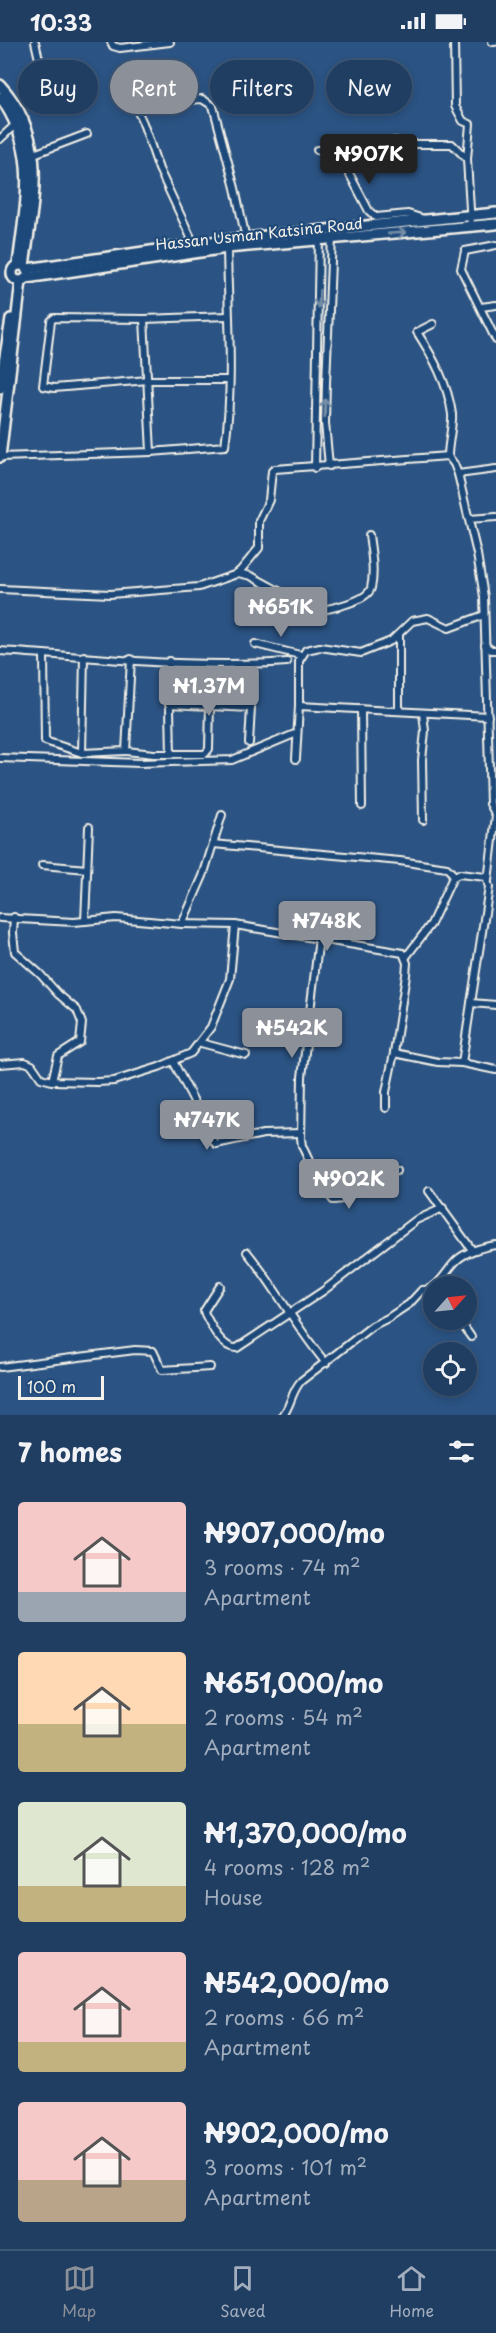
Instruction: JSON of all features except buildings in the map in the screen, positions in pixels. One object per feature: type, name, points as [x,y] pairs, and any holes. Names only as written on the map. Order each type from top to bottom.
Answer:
[{"type":"main road","points":[[0,85],[17,107],[24,122],[31,140],[36,175],[0,457]]},
{"type":"main road","points":[[0,98],[16,124],[22,139],[27,171],[22,273],[0,388]]},
{"type":"main road","name":"Hassan Usman Katsina Road","points":[[332,235],[427,220],[496,213]]},
{"type":"main road","name":"Hassan Usman Katsina Road","points":[[22,273],[194,244],[496,224]]},
{"type":"main road","name":"Hassan Usman Katsina Road","points":[[22,273],[319,236]]},
{"type":"street","points":[[35,42],[39,60]]},
{"type":"street","points":[[111,42],[113,46],[120,48],[170,42]]},
{"type":"street","points":[[454,42],[455,106],[463,121],[470,124],[467,159],[471,226]]},
{"type":"street","points":[[198,99],[202,99],[213,106],[246,239]]},
{"type":"street","points":[[139,114],[159,169],[194,244]]},
{"type":"street","points":[[0,139],[16,124]]},
{"type":"street","points":[[33,154],[87,134]]},
{"type":"street","points":[[394,141],[412,144],[452,144],[467,159]]},
{"type":"street","points":[[317,150],[335,152],[340,156],[369,211],[376,217],[408,214],[427,220]]},
{"type":"street","points":[[329,466],[325,423],[332,235]]},
{"type":"street","points":[[315,468],[319,236]]},
{"type":"street","points":[[496,245],[465,251],[461,269],[496,340]]},
{"type":"street","points":[[0,457],[150,452],[225,446],[228,431],[229,380],[227,248]]},
{"type":"street","points":[[481,307],[496,305]]},
{"type":"street","points":[[228,316],[144,319],[54,318],[51,321],[43,386],[49,388],[148,380],[229,380]]},
{"type":"street","points":[[144,319],[150,452]]},
{"type":"street","points":[[433,324],[417,332],[442,378],[449,401],[452,425],[449,431],[448,456],[458,474],[483,586],[488,716],[494,775],[490,804],[496,815],[489,887],[462,1063]]},
{"type":"street","points":[[0,589],[110,594],[199,587],[238,573],[259,548],[259,521],[269,500],[272,471],[279,468],[315,468],[448,456]]},
{"type":"street","points":[[458,474],[496,469]]},
{"type":"street","points":[[469,519],[496,517]]},
{"type":"street","points":[[238,573],[251,576],[297,601],[306,612],[328,610],[366,596],[371,589],[372,563],[369,535]]},
{"type":"street","points":[[296,759],[300,656],[306,650],[320,647],[361,653],[391,641],[412,621],[428,618],[449,628],[484,615]]},
{"type":"street","points":[[399,634],[399,711]]},
{"type":"street","points":[[255,644],[300,656]]},
{"type":"street","points":[[485,645],[491,650],[496,650]]},
{"type":"street","points":[[0,651],[169,661],[249,664],[287,662]]},
{"type":"street","points":[[44,654],[44,739],[46,743],[82,753],[126,751],[171,755],[205,754],[208,752],[210,705]]},
{"type":"street","points":[[82,753],[84,656]]},
{"type":"street","points":[[126,751],[131,659]]},
{"type":"street","points":[[169,661],[171,755]]},
{"type":"street","points":[[249,664],[251,708],[249,743]]},
{"type":"street","points":[[169,704],[251,708]]},
{"type":"street","points":[[299,706],[488,716]]},
{"type":"street","points":[[361,709],[362,806]]},
{"type":"street","points":[[423,713],[425,731],[422,760],[423,820]]},
{"type":"street","points":[[0,758],[199,763],[232,760],[297,733]]},
{"type":"street","points":[[182,924],[203,876],[222,815]]},
{"type":"street","points":[[85,921],[89,827]]},
{"type":"street","points":[[213,844],[400,861],[447,868],[455,876],[483,876],[488,881]]},
{"type":"street","points":[[42,865],[87,869]]},
{"type":"street","points":[[386,1108],[386,1092],[406,975],[406,957],[430,924],[450,881],[455,876]]},
{"type":"street","points":[[15,917],[13,933],[15,952],[58,994],[75,1007],[81,1016],[80,1042],[58,1056],[52,1081]]},
{"type":"street","points":[[0,918],[85,921],[116,918],[182,924],[235,925],[403,953],[406,957]]},
{"type":"street","points":[[0,1064],[26,1062],[32,1065],[41,1078],[52,1081],[114,1081],[191,1053],[201,1043],[219,1009],[230,979],[235,925]]},
{"type":"street","points":[[319,938],[302,1077],[302,1146],[315,1173],[333,1200],[343,1199],[354,1188],[397,1170]]},
{"type":"street","points":[[471,1003],[496,1005]]},
{"type":"street","points":[[201,1043],[246,1055]]},
{"type":"street","points":[[394,1053],[496,1070]]},
{"type":"street","points":[[173,1061],[208,1134],[216,1143],[264,1134],[301,1132]]},
{"type":"street","points":[[429,1191],[471,1250]]},
{"type":"street","points":[[220,1286],[204,1311],[205,1314],[218,1336],[231,1348],[242,1346],[323,1291],[416,1220],[443,1208]]},
{"type":"street","points":[[444,1276],[456,1261],[471,1250],[496,1245]]},
{"type":"street","points":[[247,1252],[268,1279],[305,1338],[326,1363]]},
{"type":"street","points":[[283,1415],[287,1411],[292,1390],[301,1380],[372,1326],[409,1304],[423,1290]]},
{"type":"street","points":[[466,1330],[471,1337]]},
{"type":"street","points":[[0,1367],[135,1350],[153,1352],[162,1370],[210,1367]]}]
